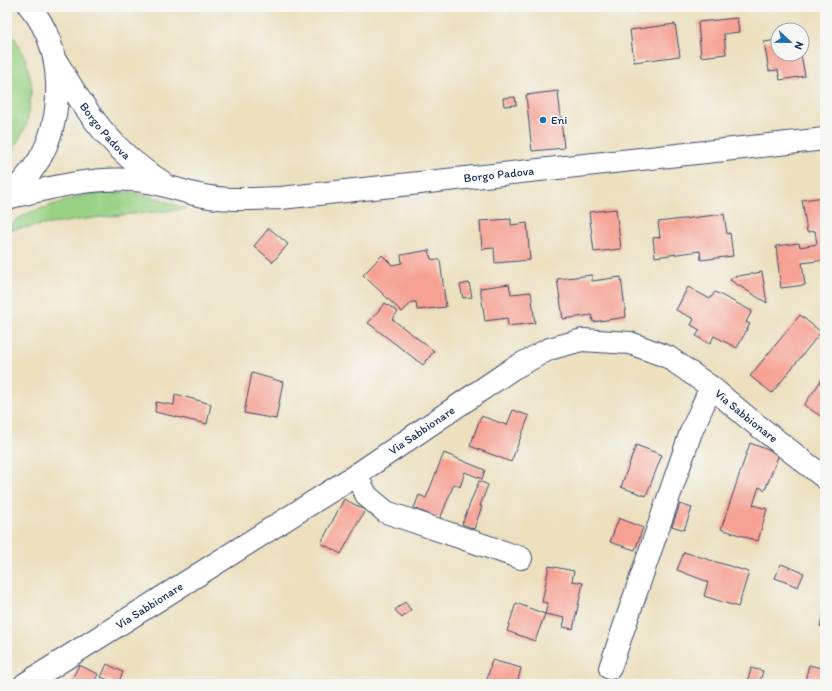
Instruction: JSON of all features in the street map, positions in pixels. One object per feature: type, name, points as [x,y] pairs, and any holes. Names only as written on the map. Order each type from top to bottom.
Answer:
[{"type":"main road","points":[[7,198],[24,181],[39,159],[50,136],[56,110],[58,84],[54,58],[46,34],[30,7]]},
{"type":"main road","name":"Borgo Padova","points":[[54,58],[88,114],[102,131],[138,166],[154,177],[173,187]]},
{"type":"main road","name":"Borgo Padova","points":[[7,198],[102,179],[146,181],[200,195],[219,198],[286,198],[825,139]]},
{"type":"main road","name":"Via Sabbionare","points":[[25,684],[356,474],[512,368],[549,349],[582,340],[630,343],[668,357],[711,388],[825,478]]},
{"type":"main road","points":[[610,668],[690,432],[711,388]]},
{"type":"main road","points":[[356,474],[367,496],[386,512],[521,558]]},
{"type":"green space","points":[[11,31],[26,60],[32,87],[27,124],[7,162],[7,35]]},
{"type":"green space","points":[[131,192],[157,198],[186,209],[101,217],[7,230],[15,221],[28,213],[74,198],[90,194]]},
{"type":"building","points":[[737,18],[739,32],[724,34],[726,54],[701,57],[698,22]]},
{"type":"building","points":[[675,24],[680,56],[634,62],[630,30]]},
{"type":"building","points":[[770,41],[770,62],[802,62],[805,76],[780,80],[778,70],[769,71],[764,42]]},
{"type":"building","points":[[558,91],[564,148],[532,151],[526,95]]},
{"type":"building","points":[[515,97],[516,105],[504,106],[503,98]]},
{"type":"building","points":[[825,197],[825,260],[802,263],[805,285],[781,288],[776,246],[799,243],[800,247],[817,244],[815,231],[807,232],[802,200]]},
{"type":"building","points":[[616,209],[621,249],[594,252],[589,212]]},
{"type":"building","points":[[724,214],[727,234],[730,233],[733,256],[701,260],[700,251],[655,257],[653,238],[660,237],[658,222]]},
{"type":"building","points":[[511,219],[511,225],[527,223],[530,260],[495,263],[494,248],[482,249],[480,221]]},
{"type":"building","points":[[269,228],[288,244],[273,262],[254,246]]},
{"type":"building","points":[[429,250],[431,259],[440,260],[446,307],[417,310],[416,302],[412,302],[402,312],[363,275],[382,255],[392,265],[402,263],[401,255]]},
{"type":"building","points":[[762,272],[767,303],[730,280],[733,277]]},
{"type":"building","points":[[592,275],[592,281],[621,277],[626,317],[593,322],[592,315],[563,319],[557,279]]},
{"type":"building","points":[[469,283],[472,297],[463,298],[460,285]]},
{"type":"building","points":[[509,284],[511,294],[531,292],[535,323],[508,326],[507,318],[485,321],[480,288]]},
{"type":"building","points":[[688,287],[710,299],[715,292],[752,311],[746,322],[750,324],[737,348],[714,336],[710,344],[696,336],[700,330],[691,325],[694,319],[676,310]]},
{"type":"building","points":[[385,303],[398,312],[392,319],[434,351],[423,365],[368,323]]},
{"type":"building","points":[[800,315],[821,332],[772,393],[750,376]]},
{"type":"building","points":[[252,373],[283,382],[276,419],[244,413]]},
{"type":"building","points":[[825,375],[825,419],[804,405]]},
{"type":"building","points":[[175,394],[211,404],[207,424],[155,412],[156,402],[174,405]]},
{"type":"building","points":[[513,410],[529,416],[511,462],[470,446],[481,416],[507,425]]},
{"type":"building","points":[[750,443],[779,454],[765,490],[759,487],[753,505],[767,509],[758,541],[721,529]]},
{"type":"building","points":[[636,445],[662,455],[646,496],[621,487]]},
{"type":"building","points":[[444,453],[485,470],[482,479],[465,472],[460,487],[454,484],[440,519],[414,508],[419,495],[426,498]]},
{"type":"building","points":[[479,481],[488,485],[480,506],[482,506],[474,529],[462,524]]},
{"type":"building","points":[[344,499],[365,510],[341,554],[321,543]]},
{"type":"building","points":[[680,504],[692,508],[684,530],[672,526]]},
{"type":"building","points":[[619,518],[643,528],[635,550],[610,542]]},
{"type":"building","points":[[684,552],[749,572],[738,607],[704,596],[708,582],[677,570]]},
{"type":"building","points":[[781,564],[804,573],[798,587],[775,578]]},
{"type":"building","points":[[549,566],[574,571],[572,581],[583,583],[573,629],[563,627],[565,618],[545,614],[548,603],[542,602]]},
{"type":"building","points":[[405,602],[411,610],[402,618],[395,610]]},
{"type":"building","points":[[516,603],[545,614],[535,641],[507,631]]},
{"type":"building","points":[[825,609],[825,628],[820,626]]},
{"type":"building","points":[[492,660],[521,668],[517,684],[486,684]]},
{"type":"building","points":[[107,664],[123,672],[118,684],[101,677]]},
{"type":"building","points":[[79,665],[98,674],[93,684],[59,684],[61,679],[70,683]]},
{"type":"building","points":[[809,665],[825,669],[825,684],[804,684]]},
{"type":"building","points":[[751,668],[763,671],[759,684],[747,684]]},
{"type":"place","name":"Eni","points":[[543,120]]}]
